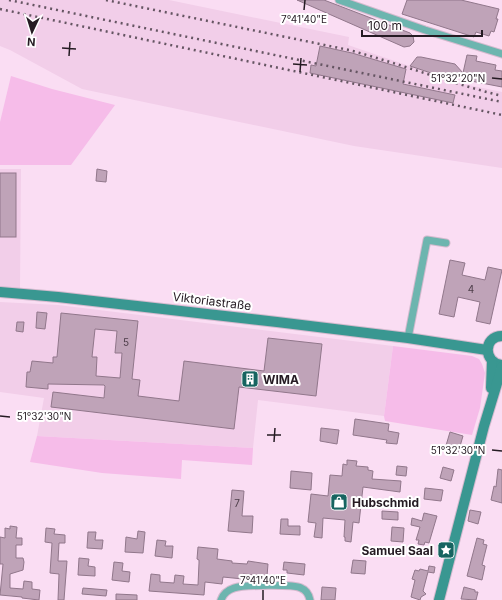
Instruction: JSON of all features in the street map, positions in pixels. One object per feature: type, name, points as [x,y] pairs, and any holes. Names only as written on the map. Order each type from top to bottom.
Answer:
[{"type":"street","points":[[339,0],[425,30],[502,54]]},
{"type":"street","points":[[408,338],[426,240],[446,243]]},
{"type":"street","name":"Viktoriastraße","points":[[0,292],[154,308],[488,347]]},
{"type":"street","points":[[439,600],[502,366],[492,361],[488,355],[488,347],[494,337],[502,336]]},
{"type":"street","points":[[490,406],[492,361]]},
{"type":"street","points":[[221,600],[223,595],[234,588],[266,586],[300,588],[307,592],[310,600]]},
{"type":"shaded area","points":[[0,0],[169,0],[349,37],[348,45],[459,83],[502,92],[502,168],[354,146],[82,89],[0,46]]},
{"type":"shaded area","points":[[11,76],[52,89],[115,105],[71,165],[0,165],[0,122]]},
{"type":"shaded area","points":[[0,169],[21,169],[20,289],[0,288]]},
{"type":"shaded area","points":[[0,302],[58,305],[393,346],[384,416],[258,400],[253,448],[37,436],[44,398],[0,392]]},
{"type":"shaded area","points":[[393,346],[472,356],[479,359],[485,373],[480,408],[472,435],[385,421],[384,416]]},
{"type":"shaded area","points":[[37,436],[253,448],[252,465],[182,460],[181,479],[102,473],[30,462]]},
{"type":"building","points":[[297,0],[324,0],[410,33],[413,36],[414,42],[410,46],[404,47]]},
{"type":"building","points":[[407,0],[461,0],[499,9],[496,19],[498,19],[494,32],[491,31],[489,36],[476,32],[474,37],[402,14]]},
{"type":"building","points":[[320,46],[352,53],[406,69],[403,84],[455,95],[453,103],[310,73],[311,65],[316,66]]},
{"type":"building","points":[[467,55],[477,56],[476,61],[496,65],[495,70],[502,71],[502,87],[471,81],[471,77],[457,74],[455,81],[410,66],[417,57],[421,57],[455,64],[463,73]]},
{"type":"building","points":[[97,169],[107,171],[106,182],[96,181]]},
{"type":"building","points":[[0,173],[16,173],[16,237],[0,237]]},
{"type":"building","points":[[450,260],[465,263],[462,275],[485,280],[488,267],[502,270],[490,324],[476,321],[480,302],[458,297],[454,317],[439,314]]},
{"type":"building","points":[[37,312],[47,313],[45,329],[36,328]]},
{"type":"building","name":"WIMA","points":[[61,313],[138,321],[132,379],[140,380],[138,396],[179,401],[184,361],[264,371],[268,338],[322,344],[316,396],[239,387],[234,429],[51,407],[53,392],[104,398],[104,385],[48,384],[48,389],[26,387],[27,372],[30,372],[32,361],[53,363],[53,357],[57,357]],"holes":[[[95,329],[117,331],[115,353],[122,353],[120,378],[96,376],[97,357],[92,357]]]},
{"type":"building","points":[[17,322],[24,322],[23,332],[16,331]]},
{"type":"building","points":[[355,419],[389,424],[388,431],[399,433],[397,444],[386,443],[387,440],[353,435]]},
{"type":"building","points":[[321,428],[339,430],[337,444],[320,441]]},
{"type":"building","points":[[450,432],[463,436],[458,453],[445,449]]},
{"type":"building","points":[[347,460],[357,461],[356,466],[368,467],[368,470],[373,471],[372,479],[401,481],[400,492],[363,487],[359,523],[353,522],[351,542],[345,541],[345,520],[323,518],[322,538],[314,537],[316,523],[308,522],[311,494],[328,496],[330,475],[342,476],[343,464],[347,465]]},
{"type":"building","points":[[397,466],[407,467],[406,476],[396,475]]},
{"type":"building","points":[[443,467],[454,470],[451,481],[440,478]]},
{"type":"building","points":[[498,469],[502,470],[502,503],[491,500],[494,486],[496,487]]},
{"type":"building","points":[[291,471],[312,473],[311,490],[290,488]]},
{"type":"building","points":[[425,488],[443,490],[441,501],[424,499]]},
{"type":"building","points":[[232,490],[244,491],[242,516],[253,516],[252,533],[228,531]]},
{"type":"building","points":[[470,510],[481,512],[478,524],[468,521]]},
{"type":"building","points":[[382,511],[398,512],[398,520],[382,519]]},
{"type":"building","points":[[424,513],[437,516],[429,543],[425,542],[424,545],[418,544],[419,540],[416,540],[420,527],[411,525],[412,518],[422,521]]},
{"type":"building","points":[[281,519],[288,519],[288,526],[300,526],[300,535],[280,534]]},
{"type":"building","points":[[10,526],[17,527],[16,538],[22,538],[22,545],[16,545],[16,558],[23,558],[24,562],[23,570],[10,574],[10,588],[23,589],[24,581],[32,582],[32,589],[40,590],[39,600],[0,595],[3,564],[0,564],[0,537],[5,538],[5,528],[10,529]]},
{"type":"building","points":[[392,527],[404,528],[403,542],[391,541]]},
{"type":"building","points":[[46,528],[55,529],[54,534],[65,535],[65,543],[59,543],[58,561],[67,561],[64,600],[58,600],[59,574],[50,573],[52,543],[45,542]]},
{"type":"building","points":[[138,531],[145,532],[143,553],[125,552],[126,537],[137,539]]},
{"type":"building","points":[[88,532],[96,532],[95,540],[103,540],[102,549],[87,548]]},
{"type":"building","points":[[477,538],[484,540],[483,544],[487,545],[482,565],[485,566],[482,580],[467,576]]},
{"type":"building","points":[[157,540],[166,541],[165,546],[173,546],[172,558],[155,556]]},
{"type":"building","points":[[198,547],[218,549],[217,559],[232,561],[232,563],[247,564],[248,561],[268,564],[267,576],[243,574],[243,579],[223,577],[222,584],[205,582],[204,595],[149,591],[151,574],[160,575],[160,582],[174,583],[175,575],[184,576],[183,584],[198,585]]},
{"type":"building","points":[[79,558],[89,559],[88,566],[95,567],[95,576],[78,575]]},
{"type":"building","points":[[353,560],[366,561],[365,574],[351,573]]},
{"type":"building","points":[[114,562],[123,563],[122,571],[130,572],[129,582],[112,580]]},
{"type":"building","points":[[284,562],[305,564],[304,575],[287,573],[287,570],[283,570]]},
{"type":"building","points":[[429,566],[435,567],[434,573],[428,572],[423,591],[426,594],[421,597],[420,600],[411,597],[415,580],[412,579],[415,570],[419,571],[420,569],[428,571]]},
{"type":"building","points":[[322,587],[336,588],[335,600],[321,600]]},
{"type":"building","points":[[464,587],[478,592],[476,600],[461,599]]},
{"type":"building","points":[[83,588],[107,590],[106,596],[82,594]]},
{"type":"building","points":[[116,594],[137,595],[137,600],[116,600]]},
{"type":"railway","points":[[9,0],[502,102]]},
{"type":"railway","points":[[106,0],[349,50],[502,96]]},
{"type":"railway","points":[[0,9],[502,115]]},
{"type":"place","name":"WIMA","points":[[250,379]]},
{"type":"place","name":"Hubschmid","points":[[339,502]]},
{"type":"place","name":"Samuel Saal","points":[[446,550]]}]
